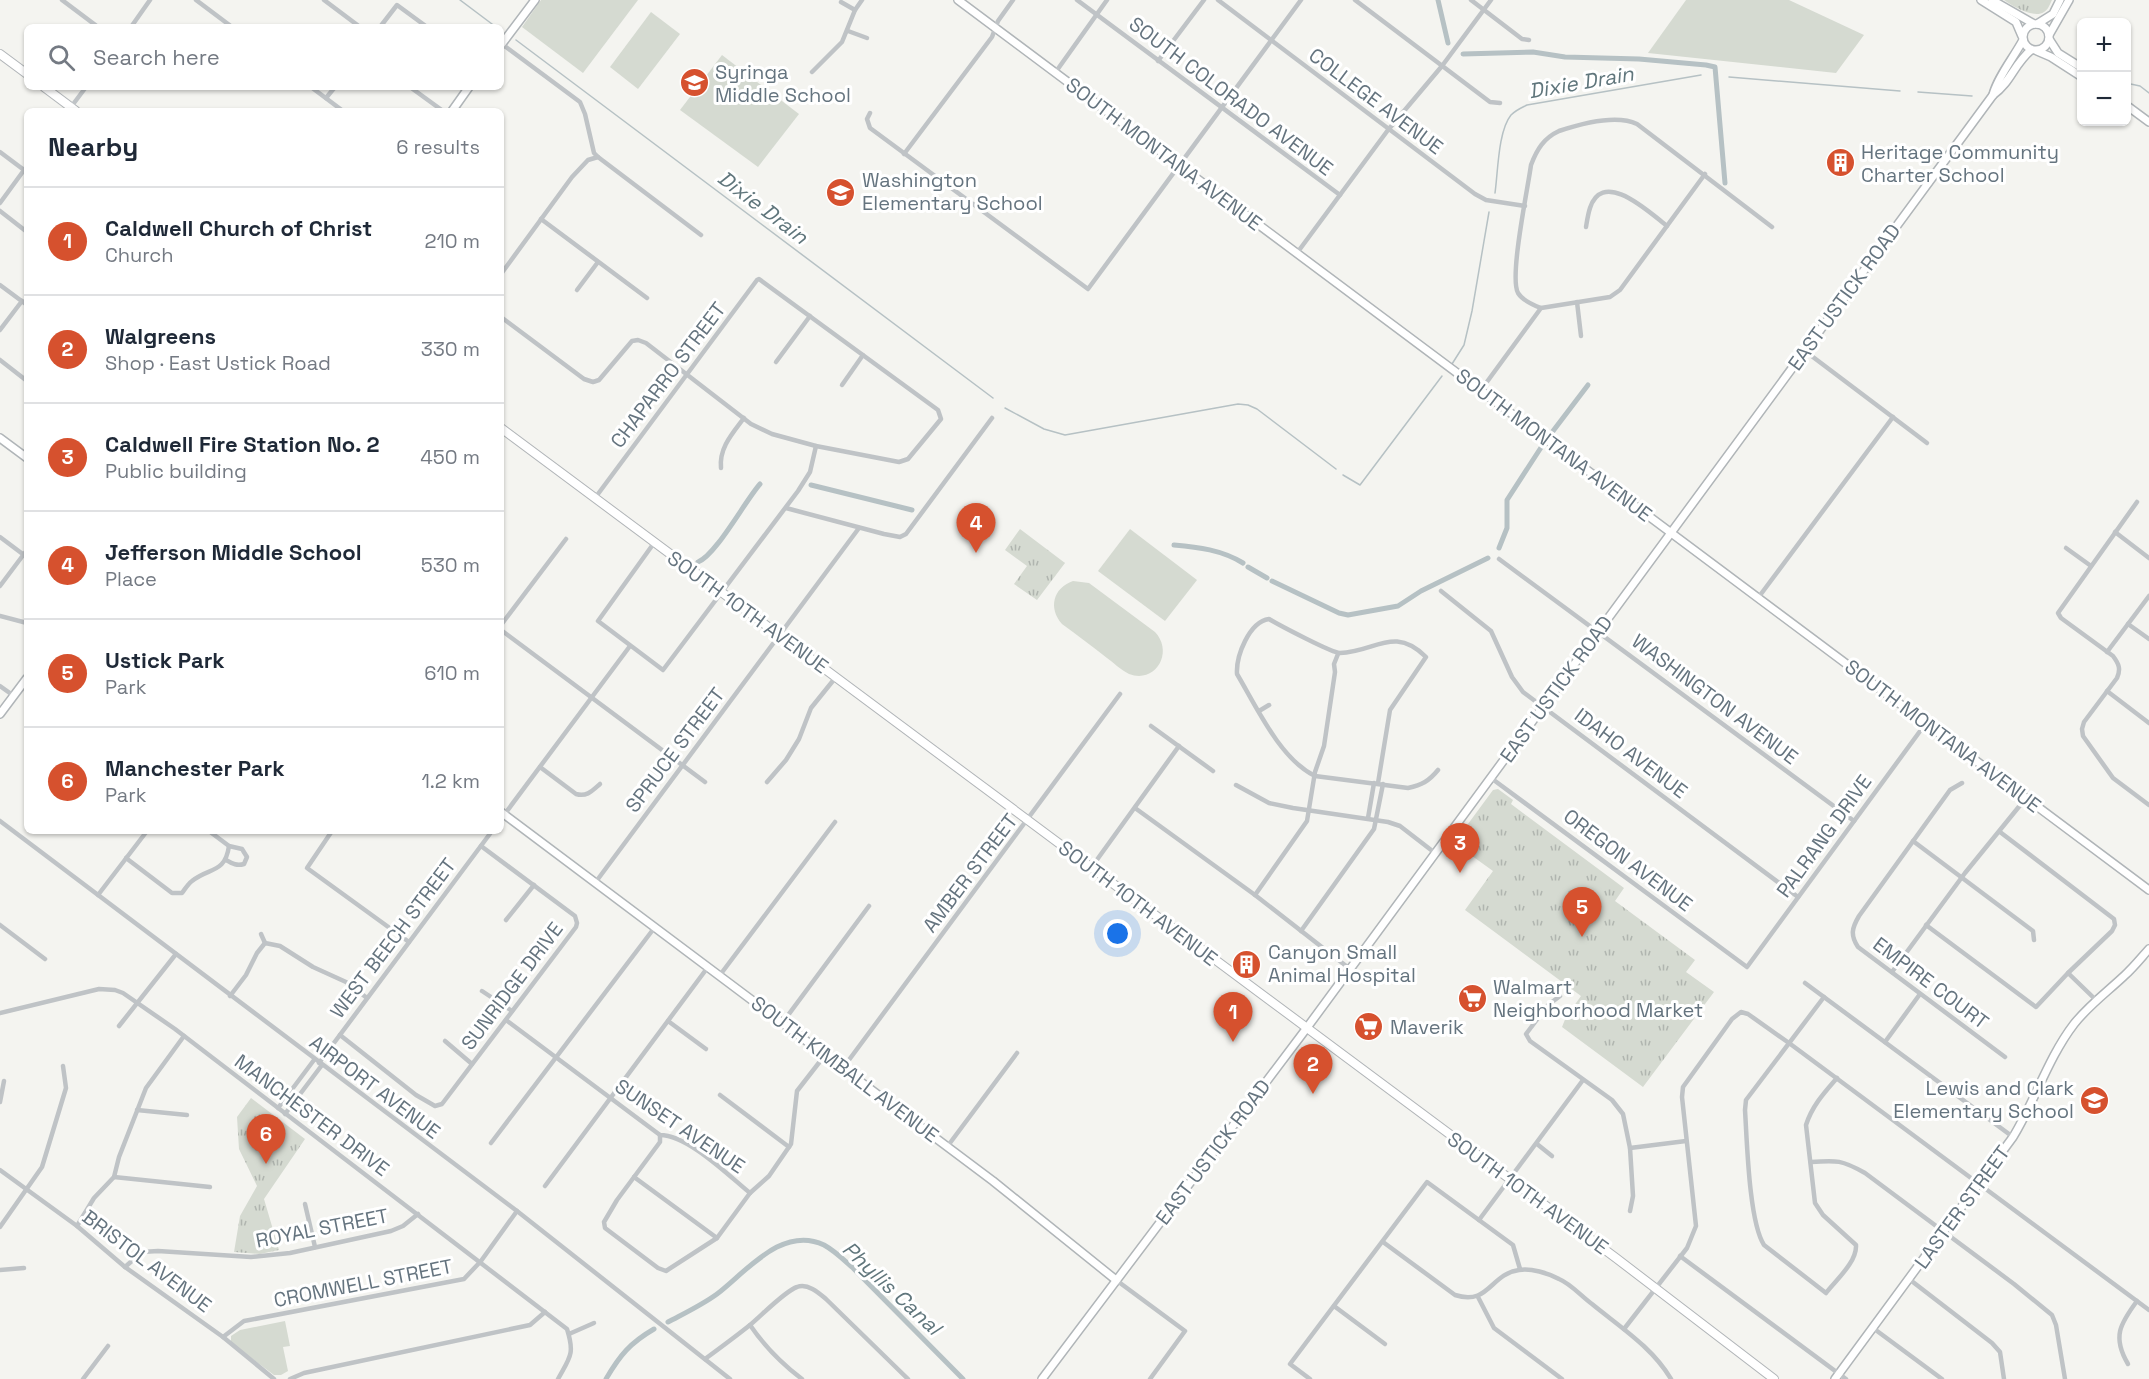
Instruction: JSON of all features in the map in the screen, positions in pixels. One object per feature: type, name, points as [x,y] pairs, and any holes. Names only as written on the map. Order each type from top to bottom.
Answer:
[{"type":"main road","points":[[0,54],[24,72]]},
{"type":"main road","points":[[48,90],[70,108]]},
{"type":"main road","name":"SOUTH 10TH AVENUE","points":[[504,430],[1656,1288],[1774,1379]]},
{"type":"street","points":[[62,0],[94,24]]},
{"type":"street","points":[[133,24],[150,0]]},
{"type":"street","points":[[196,0],[228,24]]},
{"type":"street","points":[[324,0],[356,24]]},
{"type":"street","points":[[504,42],[535,0]]},
{"type":"street","points":[[812,72],[836,49],[848,31],[855,10],[862,0]]},
{"type":"street","name":"SOUTH MONTANA AVENUE","points":[[958,0],[2149,890]]},
{"type":"street","points":[[904,154],[992,37],[995,28],[1013,0]]},
{"type":"street","name":"SOUTH COLORADO AVENUE","points":[[1077,0],[1340,195]]},
{"type":"street","points":[[1055,73],[1107,0]]},
{"type":"street","points":[[1158,61],[1204,0]]},
{"type":"street","name":"COLLEGE AVENUE","points":[[1218,0],[1480,197],[1525,207]]},
{"type":"street","points":[[870,113],[868,122],[870,128],[1088,289],[1301,0]]},
{"type":"street","points":[[1355,0],[1490,102],[1500,103]]},
{"type":"street","points":[[1471,0],[1522,39],[1529,40]]},
{"type":"street","points":[[1297,253],[1388,130],[1442,66],[1491,0]]},
{"type":"street","points":[[1981,0],[2016,22],[2025,46],[2051,57],[2077,74]]},
{"type":"street","points":[[1992,0],[2046,29],[2058,54],[2077,65]]},
{"type":"street","points":[[2023,38],[2027,27],[2053,14],[2060,0]]},
{"type":"street","points":[[2033,50],[2044,48],[2069,0]]},
{"type":"street","points":[[842,2],[855,10]]},
{"type":"street","points":[[382,24],[397,5],[423,24]]},
{"type":"street","points":[[848,31],[867,38]]},
{"type":"street","name":"EAST USTICK ROAD","points":[[1993,95],[1995,86],[2011,63],[2023,38]]},
{"type":"street","points":[[504,46],[580,102],[594,153],[598,157],[701,236]]},
{"type":"street","name":"EAST USTICK ROAD","points":[[1042,1379],[1306,1029],[1993,95],[2004,87],[2020,59],[2033,50]]},
{"type":"street","points":[[73,108],[84,90]]},
{"type":"street","points":[[315,90],[339,108]]},
{"type":"street","points":[[326,98],[333,90]]},
{"type":"street","points":[[414,90],[439,108]]},
{"type":"street","points":[[454,108],[468,90]]},
{"type":"street","points":[[2131,108],[2149,122]]},
{"type":"street","points":[[1705,174],[1616,294],[1541,308],[1524,300],[1519,294],[1515,276],[1531,165],[1539,147],[1552,134],[1567,128],[1620,118],[1637,124],[1705,174],[1772,227]]},
{"type":"street","points":[[0,152],[24,167]]},
{"type":"street","points":[[504,270],[572,177],[588,160],[598,157]]},
{"type":"street","points":[[0,203],[24,171]]},
{"type":"street","points":[[1586,227],[1594,201],[1606,193],[1614,192],[1628,197],[1667,226]]},
{"type":"street","points":[[0,211],[24,229]]},
{"type":"street","points":[[541,219],[647,298]]},
{"type":"street","points":[[577,290],[598,262]]},
{"type":"street","name":"CHAPARRO STREET","points":[[595,498],[757,280],[768,283],[810,316]]},
{"type":"street","points":[[0,285],[22,301],[0,330]]},
{"type":"street","points":[[1577,302],[1581,336]]},
{"type":"street","points":[[1481,390],[1541,308]]},
{"type":"street","points":[[504,319],[584,379],[593,382],[599,380],[632,340],[646,343],[744,418],[772,434],[816,446],[899,462],[908,459],[941,419],[938,410],[810,316],[776,362]]},
{"type":"street","points":[[1805,351],[1927,443]]},
{"type":"street","points":[[842,385],[864,355]]},
{"type":"street","points":[[0,360],[24,379]]},
{"type":"street","points":[[1758,598],[1893,417]]},
{"type":"street","points":[[721,468],[720,457],[727,441],[744,418]]},
{"type":"street","points":[[786,508],[900,537],[906,534],[992,418]]},
{"type":"street","points":[[0,438],[24,456]]},
{"type":"street","points":[[654,543],[598,621],[663,670],[786,508],[810,472],[816,446]]},
{"type":"street","points":[[2137,502],[2058,613],[2118,663],[2120,671],[2084,722],[2083,736],[2114,778],[2149,805]]},
{"type":"street","name":"SPRUCE STREET","points":[[595,883],[859,528]]},
{"type":"street","points":[[2115,532],[2149,558]]},
{"type":"street","points":[[0,537],[24,551]]},
{"type":"street","points":[[504,621],[566,539]]},
{"type":"street","points":[[2066,548],[2091,566]]},
{"type":"street","points":[[0,586],[24,553]]},
{"type":"street","name":"WASHINGTON AVENUE","points":[[1499,559],[1854,821]]},
{"type":"street","name":"IDAHO AVENUE","points":[[1441,591],[1491,631],[1512,677],[1523,692],[1798,897]]},
{"type":"street","points":[[2107,652],[2149,596]]},
{"type":"street","points":[[0,616],[24,622]]},
{"type":"street","points":[[1301,931],[1374,829],[1378,819],[1379,783],[1390,710],[1426,657],[1416,647],[1398,641],[1338,654],[1269,619],[1259,623],[1239,652],[1236,664],[1237,674],[1283,749],[1304,770],[1314,776],[1379,783],[1408,788],[1420,786],[1438,770]]},
{"type":"street","points":[[2128,624],[2149,639]]},
{"type":"street","points":[[504,632],[705,782]]},
{"type":"street","points":[[504,812],[630,646]]},
{"type":"street","points":[[1255,895],[1307,821],[1314,776],[1324,746],[1335,672],[1334,664],[1338,654]]},
{"type":"street","points":[[767,782],[786,760],[799,739],[811,708],[836,677]]},
{"type":"street","points":[[0,714],[24,682]]},
{"type":"street","points":[[0,686],[14,696]]},
{"type":"street","points":[[2107,691],[2149,723]]},
{"type":"street","name":"AMBER STREET","points":[[843,1068],[1120,694]]},
{"type":"street","points":[[1258,711],[1269,705]]},
{"type":"street","name":"PALRANG DRIVE","points":[[1747,967],[1926,723]]},
{"type":"street","points":[[1151,726],[1213,771]]},
{"type":"street","points":[[1091,868],[1179,746]]},
{"type":"street","points":[[540,767],[576,794],[583,796],[600,784]]},
{"type":"street","name":"OREGON AVENUE","points":[[1491,778],[1747,967]]},
{"type":"street","points":[[1368,818],[1379,783]]},
{"type":"street","name":"EMPIRE COURT","points":[[1962,783],[1950,790],[1859,916],[1852,929],[1853,939],[1858,947],[2005,1057]]},
{"type":"street","points":[[1236,785],[1269,803],[1309,811],[1378,819],[1400,826],[1436,853]]},
{"type":"street","points":[[1892,972],[1961,878],[2026,798]]},
{"type":"street","points":[[1135,808],[1255,895],[1350,969]]},
{"type":"street","name":"SOUTH KIMBALL AVENUE","points":[[504,816],[783,1022],[993,1181],[1116,1280],[1185,1331],[1150,1379]]},
{"type":"street","name":"AIRPORT AVENUE","points":[[0,821],[517,1211],[730,1379]]},
{"type":"street","points":[[720,975],[835,822]]},
{"type":"street","points":[[1926,925],[2036,1007],[2112,932],[2115,925],[2114,919],[2000,832]]},
{"type":"street","points":[[98,895],[145,834]]},
{"type":"street","points":[[213,834],[229,846],[246,852],[247,861],[240,865],[226,860]]},
{"type":"street","points":[[330,834],[307,868],[409,942]]},
{"type":"street","name":"WEST BEECH STREET","points":[[278,1108],[340,1035],[490,834]]},
{"type":"street","points":[[1913,841],[2033,931],[2034,940]]},
{"type":"street","points":[[126,858],[172,893],[182,893],[192,881],[223,865],[229,846]]},
{"type":"street","name":"SUNRIDGE DRIVE","points":[[340,1035],[416,1095],[435,1106],[442,1104],[506,1020],[577,923],[575,916],[481,846]]},
{"type":"street","points":[[506,920],[534,885]]},
{"type":"street","points":[[783,1022],[869,906]]},
{"type":"street","points":[[0,925],[45,959]]},
{"type":"street","points":[[491,1143],[655,927]]},
{"type":"street","points":[[261,934],[265,943]]},
{"type":"street","points":[[230,996],[265,943]]},
{"type":"street","points":[[265,943],[280,946],[313,967],[346,982],[367,998]]},
{"type":"street","name":"LASTER STREET","points":[[1837,1376],[2013,1137],[2026,1116],[2064,1038],[2096,1000],[2126,975],[2149,950]]},
{"type":"street","points":[[119,1026],[176,954]]},
{"type":"street","points":[[545,1186],[708,966]]},
{"type":"street","points":[[2068,973],[2096,1000]]},
{"type":"street","points":[[1805,983],[2013,1137]]},
{"type":"street","name":"MANCHESTER DRIVE","points":[[0,1013],[99,989],[115,990],[137,1003],[184,1036],[567,1329],[573,1346],[570,1357],[558,1379]]},
{"type":"street","points":[[482,991],[512,1011]]},
{"type":"street","points":[[1885,1042],[1920,994]]},
{"type":"street","points":[[1560,996],[1548,1005],[1526,1034],[1530,1041],[1612,1100],[1623,1114],[1630,1148],[1634,1196],[1630,1211]]},
{"type":"street","points":[[1824,997],[1746,1100],[1745,1110],[1758,1236],[1764,1245],[1826,1293],[1852,1260],[1856,1245],[1823,1215],[1815,1203],[1806,1125],[1820,1099],[1837,1078]]},
{"type":"street","points":[[1623,1329],[1687,1248],[1696,1226],[1686,1141],[1683,1087],[1732,1019],[1741,1012],[1748,1014],[1789,1042],[2149,1310]]},
{"type":"street","name":"SUNSET AVENUE","points":[[506,1020],[660,1135],[676,1138],[695,1149],[750,1193]]},
{"type":"street","points":[[668,1021],[706,1049]]},
{"type":"street","points":[[77,1226],[94,1198],[114,1177],[146,1088],[184,1036]]},
{"type":"street","points":[[445,1041],[472,1064]]},
{"type":"street","points":[[947,1147],[1017,1053]]},
{"type":"street","points":[[660,1135],[660,1142],[605,1217],[604,1225],[644,1257],[666,1271],[717,1238],[750,1193],[769,1176],[789,1147],[797,1091],[825,1055]]},
{"type":"street","name":"WEST BEECH STREET","points":[[285,1114],[318,1063]]},
{"type":"street","points":[[0,1227],[42,1167],[66,1088],[63,1066]]},
{"type":"street","points":[[1479,1220],[1583,1080]]},
{"type":"street","points":[[0,1102],[4,1082]]},
{"type":"street","points":[[720,1095],[789,1147]]},
{"type":"street","points":[[137,1110],[187,1115]]},
{"type":"street","points":[[1630,1148],[1686,1141]]},
{"type":"street","points":[[1537,1143],[1552,1156]]},
{"type":"street","points":[[1811,1162],[1837,1160],[1865,1173],[2052,1315],[2056,1324],[2065,1379]]},
{"type":"street","name":"BRISTOL AVENUE","points":[[0,1170],[77,1226],[125,1267],[223,1337],[274,1379]]},
{"type":"street","points":[[114,1177],[210,1187]]},
{"type":"street","points":[[634,1177],[717,1238]]},
{"type":"street","points":[[1310,1379],[1290,1364],[1427,1182],[1513,1245],[1520,1269]]},
{"type":"street","points":[[305,1204],[315,1247]]},
{"type":"street","name":"CROMWELL STREET","points":[[223,1337],[244,1321],[464,1279],[481,1262],[517,1211]]},
{"type":"street","name":"ROYAL STREET","points":[[125,1267],[142,1252],[251,1257],[290,1253],[391,1231],[403,1226],[418,1214]]},
{"type":"street","points":[[1383,1242],[1455,1295],[1467,1299],[1478,1297],[1498,1280],[1520,1269],[1544,1272],[1561,1279],[1642,1343],[1664,1367],[1671,1379]]},
{"type":"street","points":[[1680,1256],[1837,1376],[1846,1379]]},
{"type":"street","points":[[0,1270],[24,1268]]},
{"type":"street","points":[[1909,1278],[1992,1343],[2000,1352],[2004,1379]]},
{"type":"street","points":[[705,1359],[797,1287],[806,1287],[815,1290],[826,1299],[908,1379]]},
{"type":"street","points":[[1478,1297],[1494,1328],[1562,1379]]},
{"type":"street","points":[[2128,1364],[2121,1353],[2120,1328],[2137,1301]]},
{"type":"street","points":[[1334,1306],[1385,1344]]},
{"type":"street","points":[[290,1379],[304,1373],[530,1325],[545,1312]]},
{"type":"street","points":[[569,1334],[594,1323]]},
{"type":"street","points":[[750,1325],[772,1354],[802,1379]]},
{"type":"street","points":[[1872,1328],[1942,1379]]},
{"type":"street","points":[[82,1379],[108,1346]]},
{"type":"green space","points":[[541,0],[638,0],[583,73],[522,27]]},
{"type":"green space","points":[[1686,0],[1789,0],[1864,35],[1836,73],[1648,53]]},
{"type":"green space","points":[[2004,0],[2052,0],[2045,11],[2035,14],[2023,11]]},
{"type":"green space","points":[[651,12],[680,34],[638,89],[610,67]]},
{"type":"green space","points":[[722,55],[799,114],[758,167],[680,110]]},
{"type":"green space","points":[[1020,529],[1065,563],[1037,600],[1014,584],[1027,566],[1005,550]]},
{"type":"green space","points":[[1130,529],[1197,580],[1165,621],[1098,571]]},
{"type":"green space","points":[[1073,581],[1089,583],[1155,632],[1163,648],[1162,657],[1154,670],[1139,676],[1129,674],[1062,624],[1055,612],[1055,599],[1061,588]]},
{"type":"green space","points":[[1498,789],[1513,800],[1511,804],[1624,888],[1615,901],[1695,960],[1686,972],[1714,992],[1643,1087],[1562,1027],[1566,1017],[1581,996],[1465,910],[1493,871],[1454,843],[1493,790]]},
{"type":"green space","points":[[251,1098],[305,1139],[264,1199],[279,1250],[260,1254],[234,1252],[240,1216],[257,1186],[239,1149],[237,1117]]},
{"type":"green space","points":[[285,1321],[290,1346],[283,1347],[288,1371],[281,1375],[274,1375],[231,1343],[231,1336],[240,1330]]},
{"type":"waterway","name":"Dixie Drain","points":[[460,0],[492,24]]},
{"type":"waterway","points":[[1438,0],[1448,43]]},
{"type":"waterway","name":"Dixie Drain","points":[[516,40],[993,398]]},
{"type":"waterway","points":[[1463,54],[1533,52],[1565,57],[1639,59],[1715,67],[1725,183]]},
{"type":"waterway","name":"Dixie Drain","points":[[1495,193],[1503,131],[1511,115],[1519,109],[1527,105],[1701,75]]},
{"type":"waterway","name":"Dixie Drain","points":[[1729,77],[1900,91]]},
{"type":"waterway","name":"Dixie Drain","points":[[2131,84],[2140,86],[2149,93]]},
{"type":"waterway","name":"Dixie Drain","points":[[1918,92],[1972,96]]},
{"type":"waterway","name":"Dixie Drain","points":[[1452,364],[1464,345],[1489,212]]},
{"type":"waterway","name":"Dixie Drain","points":[[1343,475],[1360,485],[1442,376]]},
{"type":"waterway","points":[[1550,435],[1588,385]]},
{"type":"waterway","name":"Dixie Drain","points":[[1005,408],[1044,429],[1065,435],[1238,404],[1248,405],[1257,409],[1336,469]]},
{"type":"waterway","points":[[1499,548],[1507,528],[1507,500],[1542,446]]},
{"type":"waterway","points":[[698,562],[722,539],[760,484]]},
{"type":"waterway","points":[[811,485],[912,510]]},
{"type":"waterway","points":[[1174,545],[1218,552],[1243,563]]},
{"type":"waterway","points":[[1272,581],[1339,613],[1348,615],[1398,606],[1421,591],[1488,558]]},
{"type":"waterway","points":[[1248,567],[1267,578]]},
{"type":"waterway","name":"Phyllis Canal","points":[[668,1322],[717,1294],[779,1246],[794,1241],[809,1240],[824,1245],[853,1268],[963,1379]]},
{"type":"waterway","name":"Phyllis Canal","points":[[606,1379],[626,1350],[654,1329]]},
{"type":"place","name":"Syringa Middle School","points":[[694,83]]},
{"type":"place","name":"Heritage Community Charter School","points":[[1840,163]]},
{"type":"place","name":"Washington Elementary School","points":[[841,192]]},
{"type":"place","name":"Jefferson Middle School","points":[[976,553]]},
{"type":"place","name":"Caldwell Fire Station No. 2","points":[[1460,873]]},
{"type":"place","name":"Ustick Park","points":[[1582,937]]},
{"type":"place","name":"Canyon Small Animal Hospital","points":[[1247,964]]},
{"type":"place","name":"Walmart Neighborhood Market","points":[[1472,998]]},
{"type":"place","name":"Maverik","points":[[1369,1027]]},
{"type":"place","name":"Caldwell Church of Christ","points":[[1233,1042]]},
{"type":"place","name":"Walgreens","points":[[1313,1094]]},
{"type":"place","name":"Lewis and Clark Elementary School","points":[[2095,1100]]},
{"type":"place","name":"Manchester Park","points":[[266,1164]]}]
